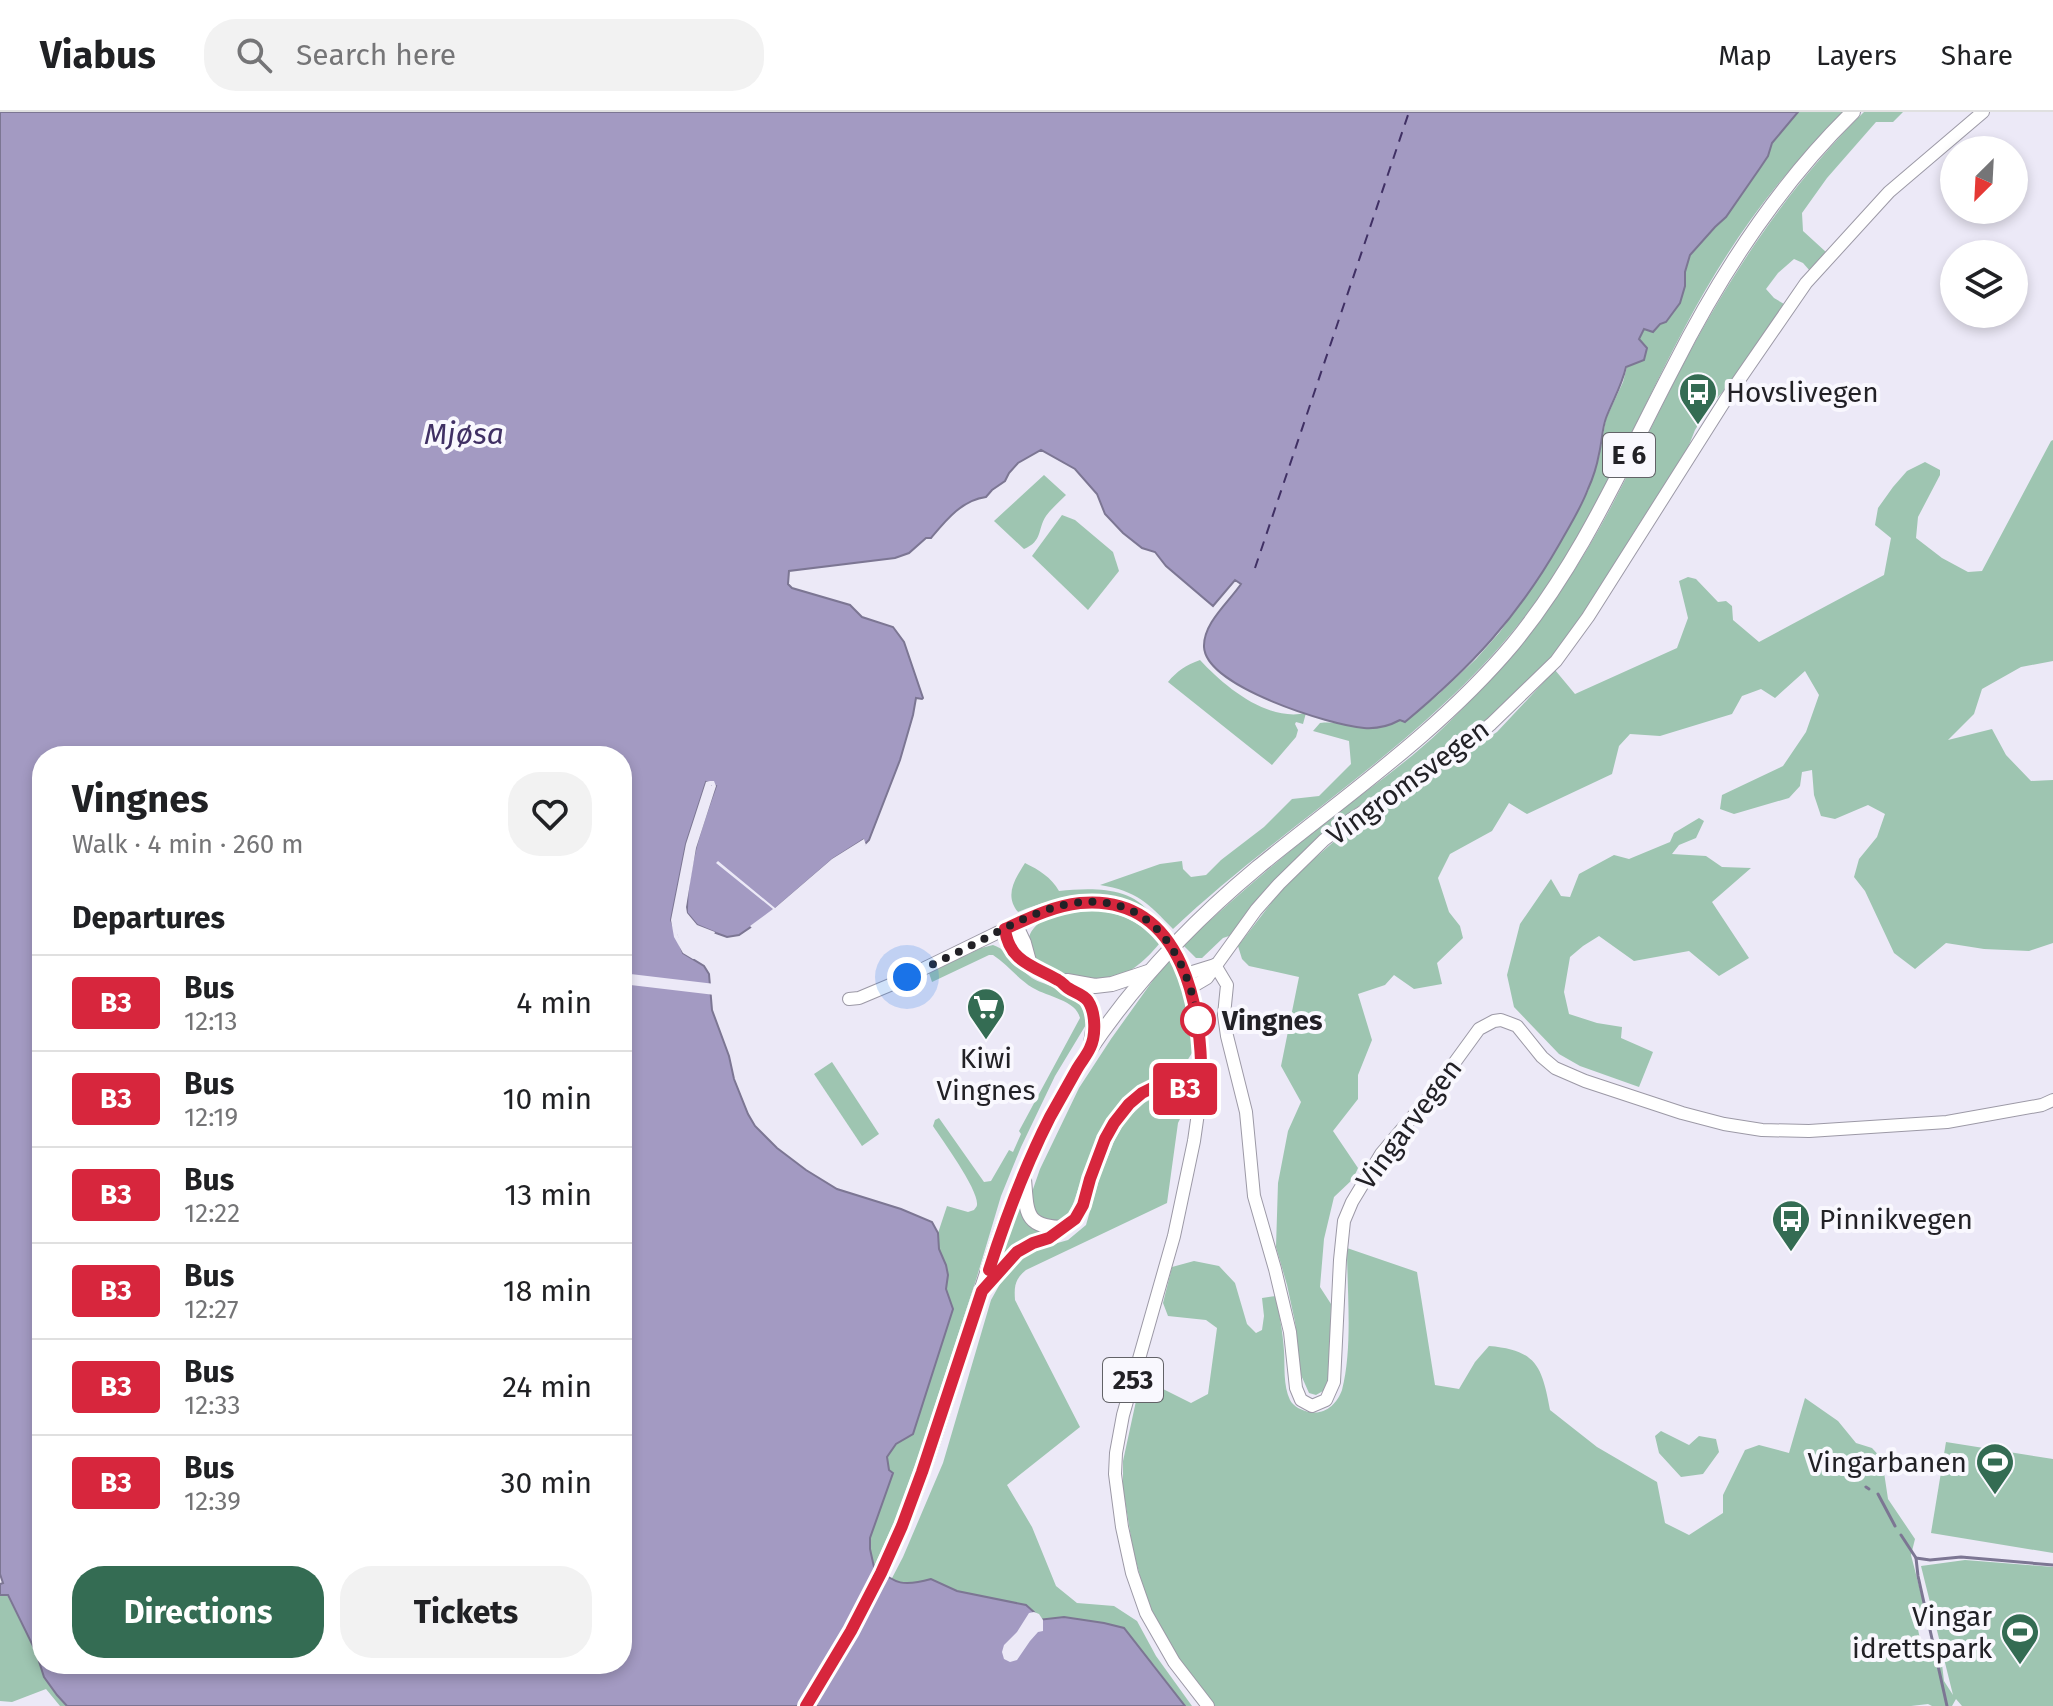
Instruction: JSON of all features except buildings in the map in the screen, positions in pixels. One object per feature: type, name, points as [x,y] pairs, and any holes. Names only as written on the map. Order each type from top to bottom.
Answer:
[{"type":"highway","name":"E 6","points":[[806,1706],[851,1631],[890,1553],[922,1472],[1006,1218],[1058,1101],[1091,1047],[1148,972],[1175,943],[1237,885],[1435,725],[1513,643],[1555,588],[1590,531],[1722,277],[1780,194],[1853,112]]},
{"type":"highway","points":[[1010,926],[1006,940],[1016,956],[1082,994],[1090,1005],[1094,1019],[1091,1047]]},
{"type":"highway","points":[[1058,980],[1105,985],[1148,972]]},
{"type":"highway","points":[[982,1291],[1017,1252],[1049,1238],[1075,1219],[1114,1123],[1136,1098],[1171,1076],[1201,1074]]},
{"type":"highway","points":[[1158,1085],[1201,1092]]},
{"type":"highway","points":[[1023,1176],[1027,1208],[1033,1220],[1048,1228],[1064,1228]]},
{"type":"main road","name":"Vingromsvegen","points":[[1190,988],[1207,978],[1256,910],[1324,840],[1469,742],[1556,661],[1588,617],[1726,399],[1806,283],[1889,192],[1983,112]]},
{"type":"main road","name":"253","points":[[1010,926],[1069,904],[1090,902],[1119,906],[1150,923],[1168,942],[1190,988],[1199,1028],[1201,1074],[1194,1141],[1162,1284],[1123,1415],[1115,1474],[1122,1527],[1141,1602],[1163,1645],[1208,1706]]},
{"type":"main road","points":[[849,999],[890,985],[1010,926]]},
{"type":"main road","points":[[1185,972],[1215,965]]},
{"type":"main road","name":"Vingarvegen","points":[[1215,965],[1227,985],[1224,1015],[1246,1112],[1254,1196],[1290,1332],[1296,1388],[1301,1400],[1312,1406],[1326,1400],[1334,1382],[1340,1260],[1344,1221],[1352,1202],[1381,1154],[1431,1095],[1479,1029],[1494,1021],[1501,1020],[1517,1026],[1555,1068],[1585,1081],[1682,1113],[1762,1130],[1809,1131],[1947,1122],[2042,1105],[2053,1100]]},
{"type":"green space","points":[[1798,112],[1844,112],[1778,184],[1729,252],[1686,325],[1564,561],[1504,642],[1461,688],[1415,730],[1173,929],[1133,895],[1100,885],[1160,864],[1182,861],[1183,869],[1191,877],[1206,875],[1264,827],[1292,799],[1319,796],[1351,764],[1349,741],[1313,731],[1320,723],[1378,727],[1400,720],[1405,722],[1476,659],[1530,591],[1588,491],[1599,457],[1606,419],[1627,367],[1644,360],[1645,352],[1638,339],[1645,329],[1653,332],[1666,322],[1680,303],[1690,255],[1726,217],[1768,156],[1772,143]]},
{"type":"green space","points":[[1864,112],[1903,112],[1893,122],[1876,122],[1827,178],[1802,213],[1803,231],[1826,252],[1810,271],[1794,259],[1766,289],[1784,304],[1728,386],[1710,406],[1687,450],[1581,621],[1511,701],[1457,745],[1332,826],[1314,841],[1229,936],[1202,958],[1196,958],[1183,945],[1292,849],[1430,740],[1520,645],[1578,565],[1695,342],[1737,271],[1808,173]]},
{"type":"green space","points":[[2053,440],[2053,661],[2021,667],[1982,689],[1974,714],[1948,740],[1992,729],[2006,755],[2031,781],[2053,780],[2053,943],[2029,951],[1946,943],[1915,969],[1894,953],[1865,891],[1854,877],[1859,859],[1877,837],[1885,814],[1868,805],[1835,819],[1821,816],[1814,795],[1812,770],[1802,772],[1800,786],[1789,798],[1734,814],[1720,809],[1722,795],[1783,766],[1806,732],[1819,695],[1805,671],[1775,698],[1761,689],[1742,696],[1732,714],[1660,736],[1630,734],[1619,746],[1612,774],[1527,814],[1509,803],[1492,831],[1450,854],[1438,878],[1449,912],[1460,926],[1463,938],[1437,963],[1442,984],[1414,989],[1394,975],[1385,985],[1358,994],[1372,1040],[1358,1075],[1358,1099],[1333,1131],[1358,1168],[1353,1179],[1334,1197],[1324,1239],[1320,1287],[1331,1304],[1329,1378],[1323,1391],[1316,1395],[1309,1393],[1301,1375],[1295,1322],[1276,1247],[1278,1183],[1288,1131],[1301,1102],[1281,1066],[1299,977],[1249,966],[1242,959],[1238,946],[1282,889],[1347,830],[1497,732],[1555,670],[1575,694],[1677,648],[1688,618],[1679,581],[1688,577],[1696,579],[1718,602],[1726,601],[1732,606],[1733,620],[1759,642],[1884,575],[1891,538],[1875,525],[1878,508],[1907,471],[1925,462],[1940,470],[1940,475],[1918,517],[1916,538],[1942,558],[1968,572],[1982,571]]},
{"type":"green space","points":[[1044,475],[1066,495],[1046,516],[1034,542],[1024,549],[994,521]]},
{"type":"green space","points":[[1062,515],[1075,520],[1113,552],[1119,571],[1088,610],[1032,556]]},
{"type":"green space","points":[[1200,660],[1247,700],[1276,712],[1306,713],[1303,724],[1295,724],[1298,730],[1296,737],[1272,765],[1168,682],[1182,669]]},
{"type":"green space","points":[[1699,818],[1704,821],[1696,838],[1679,845],[1672,854],[1706,856],[1722,867],[1751,868],[1712,902],[1749,958],[1719,976],[1689,951],[1634,961],[1599,936],[1570,957],[1564,992],[1569,1014],[1622,1027],[1621,1038],[1653,1052],[1639,1087],[1580,1066],[1559,1054],[1514,1007],[1507,975],[1520,924],[1551,879],[1561,896],[1570,897],[1579,874],[1614,855],[1629,859],[1670,842],[1674,833]]},
{"type":"green space","points":[[1025,863],[1044,874],[1059,891],[1084,889],[1121,894],[1132,898],[1151,914],[1119,899],[1102,896],[1068,897],[1018,912],[1011,893]]},
{"type":"green space","points":[[1091,910],[1129,919],[1159,944],[1134,968],[1103,980],[1071,977],[1049,968],[1033,955],[1029,940],[1038,924],[1057,915]]},
{"type":"green space","points":[[993,945],[1004,951],[1032,978],[1080,999],[1086,1008],[1087,1023],[1055,1076],[1001,1196],[918,1457],[874,1567],[870,1538],[893,1473],[889,1470],[887,1457],[896,1444],[913,1434],[953,1309],[946,1289],[948,1275],[939,1249],[938,1233],[947,1206],[968,1212],[977,1206],[966,1177],[933,1126],[935,1120],[939,1118],[984,1182],[991,1181],[1009,1150],[1013,1152],[1021,1134],[1019,1131],[1080,1018],[1073,1007],[1033,988],[993,955],[932,982],[929,973]]},
{"type":"green space","points":[[1170,960],[1186,994],[1194,1038],[1192,1053],[1185,1064],[1136,1088],[1110,1115],[1092,1149],[1067,1216],[1054,1223],[1033,1213],[1032,1192],[1040,1169],[1079,1088]]},
{"type":"green space","points":[[832,1062],[879,1134],[862,1146],[814,1074]]},
{"type":"green space","points":[[1171,1093],[1185,1097],[1187,1105],[1178,1123],[1167,1203],[1026,1270],[1016,1283],[1015,1300],[1080,1427],[1007,1485],[1032,1527],[1056,1586],[1077,1603],[1114,1606],[1137,1621],[1156,1656],[1192,1706],[1185,1706],[1154,1665],[1082,1620],[1064,1617],[1038,1620],[1026,1605],[957,1591],[931,1579],[912,1585],[891,1580],[943,1463],[991,1300],[1010,1266],[1033,1250],[1068,1240],[1086,1225],[1100,1176],[1126,1120],[1144,1103]]},
{"type":"green space","points":[[1019,1203],[1047,1234],[1012,1249],[999,1261]]},
{"type":"green space","points":[[1347,1248],[1417,1272],[1435,1385],[1459,1389],[1489,1346],[1505,1348],[1527,1357],[1540,1372],[1550,1410],[1597,1447],[1657,1482],[1665,1523],[1689,1535],[1723,1513],[1723,1495],[1745,1450],[1759,1445],[1789,1453],[1805,1398],[1838,1421],[1856,1443],[1872,1448],[1882,1459],[1888,1499],[1915,1539],[1911,1555],[1926,1613],[1915,1616],[1922,1648],[1936,1647],[1941,1656],[1944,1681],[1953,1695],[1921,1566],[1965,1560],[2053,1567],[2053,1706],[1962,1706],[1956,1699],[1952,1706],[1215,1706],[1197,1686],[1162,1634],[1147,1602],[1133,1550],[1123,1488],[1123,1461],[1141,1378],[1191,1403],[1208,1394],[1217,1328],[1206,1320],[1168,1316],[1163,1303],[1172,1267],[1194,1261],[1219,1266],[1235,1283],[1247,1324],[1256,1333],[1262,1330],[1262,1298],[1276,1296],[1288,1394],[1298,1408],[1315,1412],[1330,1407],[1342,1390],[1348,1338]]},
{"type":"green space","points":[[1661,1431],[1689,1445],[1699,1436],[1716,1439],[1719,1452],[1703,1474],[1681,1477],[1659,1453],[1655,1436]]},
{"type":"green space","name":"Vingarbanen","points":[[1946,1442],[2053,1459],[2053,1553],[1931,1533]]},
{"type":"green space","points":[[0,1595],[7,1595],[32,1644],[32,1674],[43,1674],[67,1706],[60,1706],[46,1689],[12,1702],[0,1701]]},
{"type":"water","name":"Mjøsa","points":[[0,112],[1798,112],[1772,143],[1768,156],[1726,217],[1690,255],[1680,303],[1666,322],[1653,332],[1644,329],[1639,339],[1647,348],[1644,360],[1626,367],[1605,422],[1590,485],[1544,570],[1510,618],[1472,661],[1405,722],[1400,720],[1383,727],[1369,728],[1325,720],[1272,701],[1225,676],[1210,662],[1204,647],[1205,638],[1212,621],[1241,584],[1235,580],[1213,606],[1166,566],[1155,552],[1142,548],[1123,533],[1105,514],[1097,494],[1075,469],[1041,450],[1018,463],[1005,481],[986,497],[969,502],[955,512],[931,538],[926,538],[909,553],[895,558],[789,571],[788,584],[792,588],[850,605],[862,617],[893,627],[904,642],[923,698],[916,698],[900,760],[869,840],[865,844],[863,840],[833,859],[767,916],[739,935],[727,937],[697,925],[687,913],[692,865],[716,786],[706,782],[686,844],[671,920],[683,953],[704,966],[709,974],[712,1010],[748,1114],[755,1126],[777,1148],[837,1189],[932,1222],[946,1265],[946,1289],[953,1309],[913,1434],[896,1444],[887,1457],[889,1470],[893,1473],[870,1538],[874,1567],[900,1582],[931,1579],[957,1591],[1026,1605],[1038,1620],[1064,1617],[1124,1628],[1185,1706],[67,1706],[44,1677],[43,1674],[632,1674],[632,746],[32,746],[32,1644],[8,1595],[0,1595],[0,1584],[3,1583],[0,1574]]},
{"type":"pier","points":[[714,781],[716,786],[696,848],[686,907],[697,925],[715,932],[713,936],[695,928],[684,916],[682,907],[692,848],[712,785],[709,785],[690,845],[675,920],[678,936],[686,950],[699,958],[693,959],[683,953],[674,937],[671,920],[686,844],[706,782]]},
{"type":"pier","points":[[864,839],[866,845],[835,863],[753,929],[750,926],[773,909],[716,863],[718,861],[775,908],[832,859]]},
{"type":"pier","points":[[632,974],[715,984],[715,995],[632,985]]},
{"type":"pier","points":[[1034,1612],[1043,1620],[1043,1631],[1038,1632],[1017,1660],[1010,1662],[1004,1659],[1004,1645],[1029,1613]]},
{"type":"waterway","points":[[1878,1494],[1895,1526]]},
{"type":"waterway","points":[[1901,1535],[1916,1558],[1961,1557],[2053,1565]]},
{"type":"waterway","points":[[1916,1558],[1947,1706]]},
{"type":"ferry route","points":[[1255,568],[1409,112]]},
{"type":"bus line","name":"B3","points":[[806,1706],[851,1631],[902,1526],[982,1291],[1017,1252],[1049,1238],[1075,1219],[1083,1205],[1105,1139],[1129,1104],[1158,1085],[1201,1092],[1201,1040],[1184,969],[1156,927],[1128,910],[1110,904],[1069,904],[1005,929],[1006,940],[1016,956],[1082,994],[1094,1019],[1091,1047],[1058,1101],[1039,1141],[1006,1218],[989,1270]]},
{"type":"place","name":"Hovslivegen","points":[[1698,426]]},
{"type":"place","name":"Vingnes","points":[[1198,1020]]},
{"type":"place","name":"Kiwi Vingnes","points":[[986,1041]]},
{"type":"place","name":"Pinnikvegen","points":[[1791,1253]]},
{"type":"place","name":"Vingarbanen","points":[[1995,1496]]},
{"type":"place","name":"Vingar idrettspark","points":[[2020,1666]]},
{"type":"route","points":[[907,977],[1048,910],[1069,904],[1110,904],[1136,913],[1162,934],[1184,969],[1198,1020]]}]
